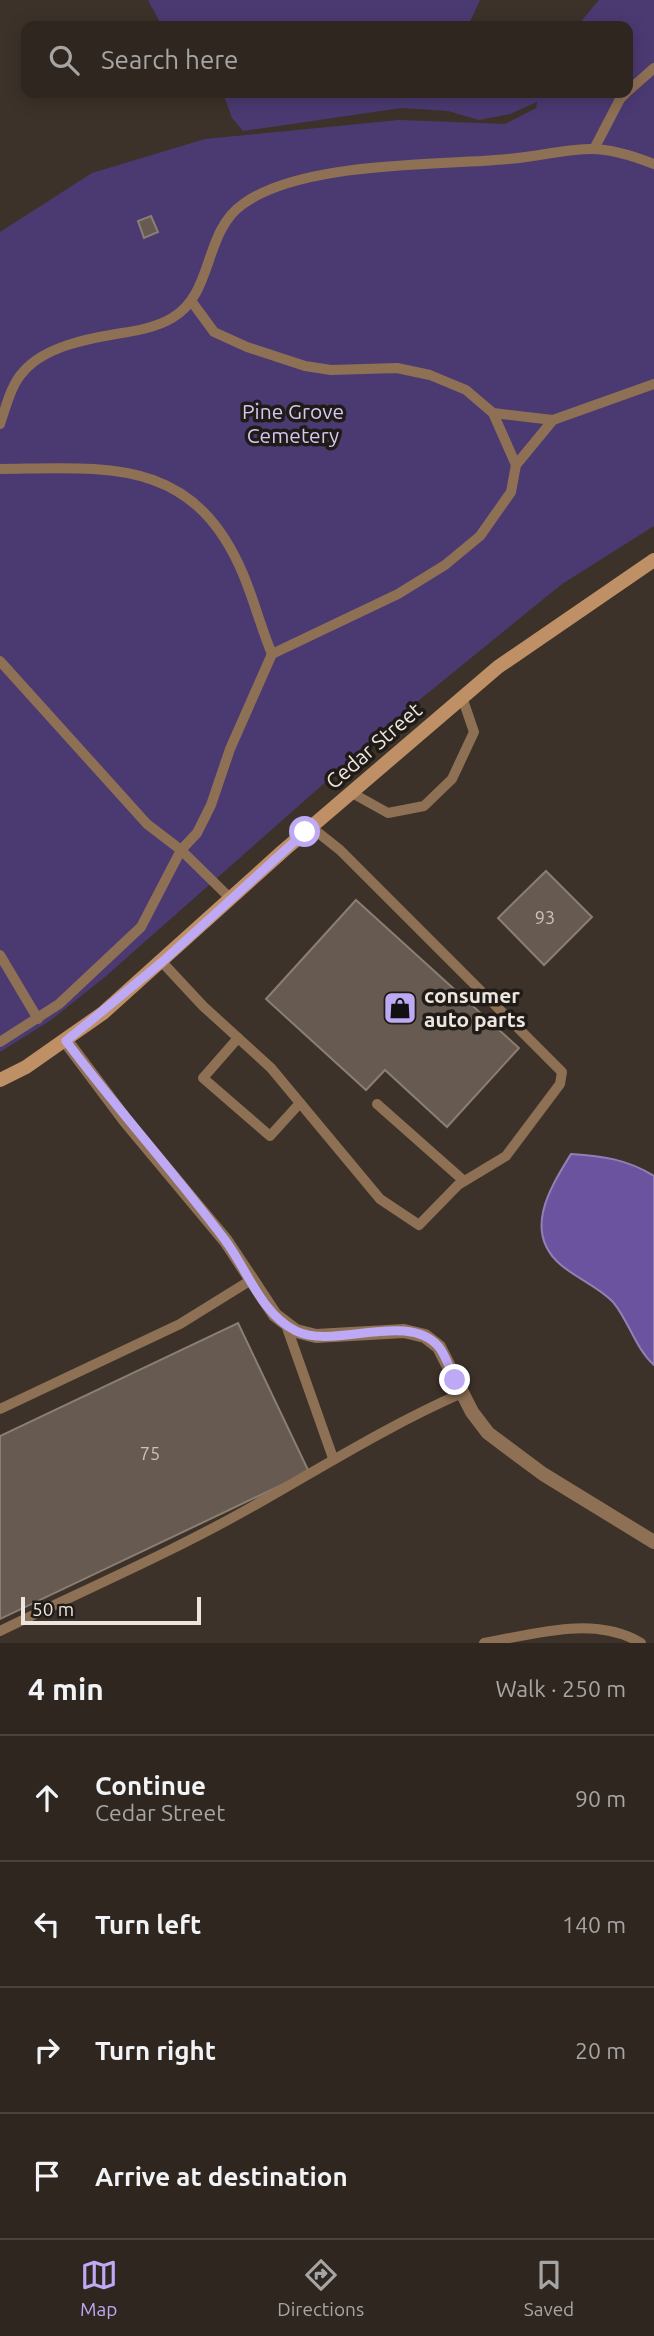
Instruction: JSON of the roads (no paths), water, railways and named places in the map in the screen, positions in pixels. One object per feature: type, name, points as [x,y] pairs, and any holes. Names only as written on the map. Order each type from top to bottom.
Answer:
[{"type":"main road","name":"Cedar Street","points":[[0,1080],[66,1041],[162,962],[311,827],[498,667],[654,560]]},
{"type":"street","points":[[66,1041],[126,1121],[226,1241],[275,1315],[296,1331],[316,1336],[404,1331],[425,1336],[439,1347],[462,1394],[488,1433],[509,1451],[654,1542]]},
{"type":"lane","points":[[633,87],[654,68]]},
{"type":"lane","points":[[594,149],[621,98]]},
{"type":"lane","points":[[0,424],[22,372],[38,358],[97,337],[148,329],[173,318],[192,302],[220,227],[242,204],[270,190],[328,175],[594,149],[654,164]]},
{"type":"lane","points":[[192,302],[214,331],[247,347],[305,366],[331,370],[397,368],[430,375],[466,390],[493,413],[516,465]]},
{"type":"lane","points":[[493,413],[553,420],[654,384]]},
{"type":"lane","points":[[0,1042],[38,1019],[104,964],[141,927],[181,850],[198,833],[271,654],[398,594],[446,565],[480,536],[497,515],[510,492],[516,465],[553,420]]},
{"type":"lane","points":[[0,469],[80,467],[121,470],[158,481],[195,503],[222,534],[243,574],[271,654]]},
{"type":"lane","points":[[0,661],[147,824],[181,850],[231,900]]},
{"type":"lane","points":[[352,793],[388,813],[424,806],[452,779],[474,732],[462,697]]},
{"type":"lane","points":[[162,962],[271,1068],[380,1199],[419,1225],[464,1181],[506,1156],[560,1084],[562,1072],[340,850],[311,827]]},
{"type":"lane","points":[[0,956],[38,1019]]},
{"type":"lane","points":[[238,1038],[203,1078],[270,1136],[300,1103]]},
{"type":"lane","points":[[377,1104],[464,1181]]},
{"type":"lane","points":[[0,1409],[180,1324],[251,1280]]},
{"type":"lane","points":[[286,1324],[333,1458]]},
{"type":"lane","points":[[0,1631],[246,1510],[333,1458],[413,1415],[462,1394]]},
{"type":"lane","points":[[484,1643],[557,1630],[589,1628],[628,1635],[641,1643]]},
{"type":"place","name":"consumer auto parts","points":[[400,1008]]},
{"type":"park label","name":"Pine Grove Cemetery","points":[[293,424]]}]
